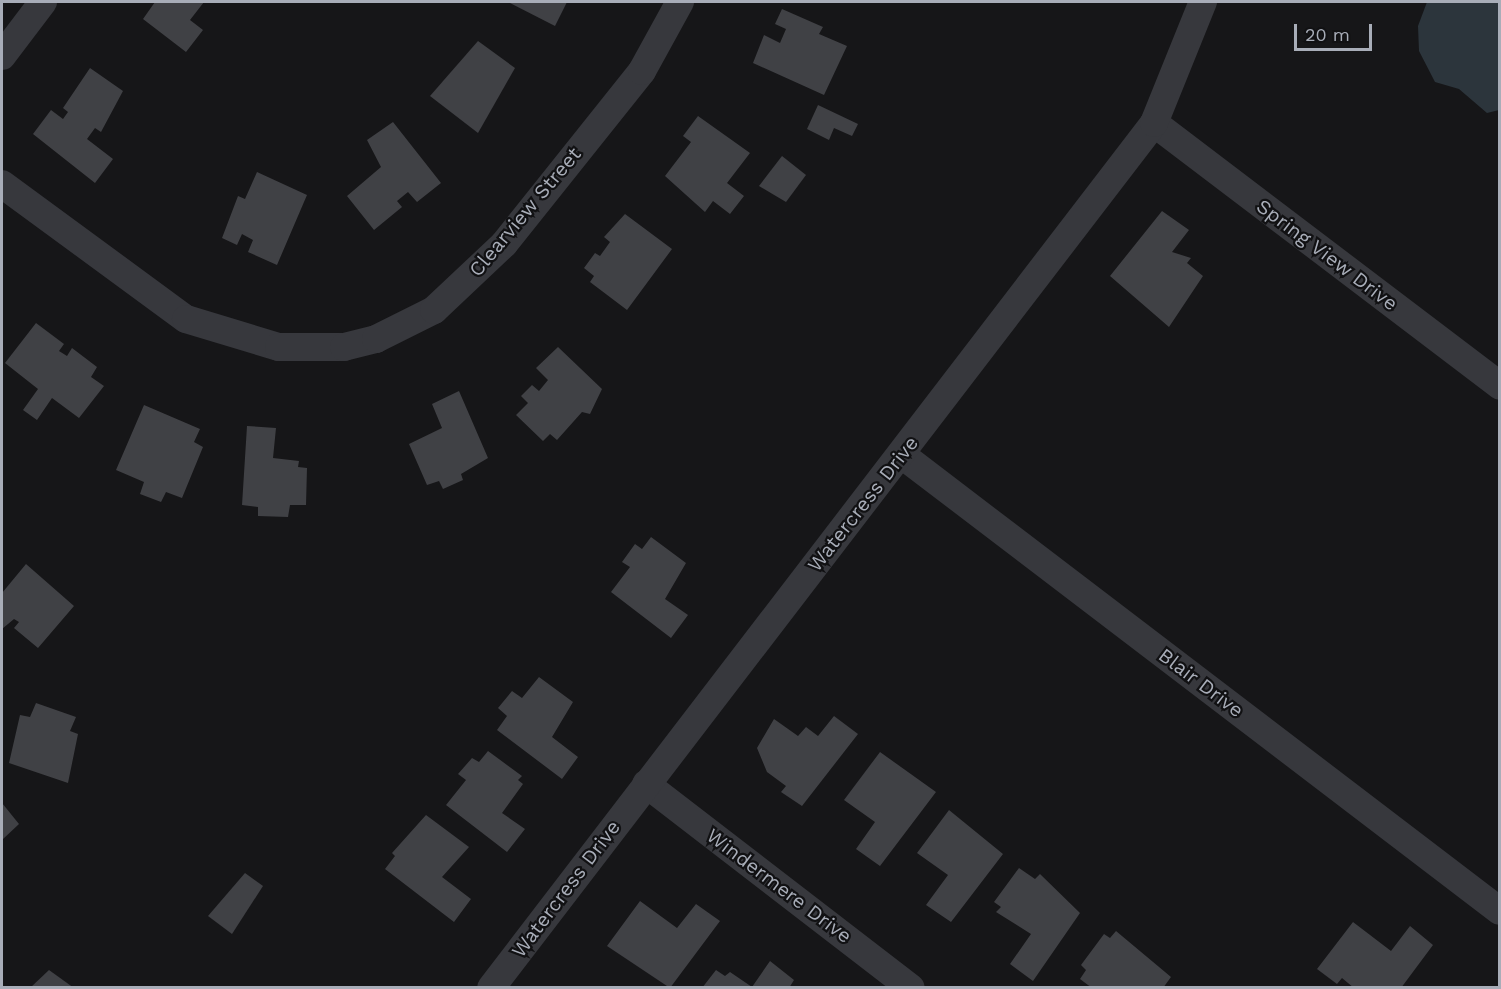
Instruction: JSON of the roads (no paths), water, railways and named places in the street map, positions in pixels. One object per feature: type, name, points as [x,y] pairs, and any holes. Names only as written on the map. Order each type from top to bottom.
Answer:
[{"type":"street","points":[[2,56],[43,2]]},
{"type":"street","name":"Clearview Street","points":[[2,184],[186,319],[279,347],[344,347],[376,339],[434,310],[504,244],[642,71],[680,2]]},
{"type":"street","name":"Watercress Drive","points":[[491,987],[902,455],[1154,123],[1203,2]]},
{"type":"street","name":"Spring View Drive","points":[[1154,123],[1500,386]]},
{"type":"street","name":"Blair Drive","points":[[902,455],[1500,911]]},
{"type":"street","name":"Windermere Drive","points":[[646,784],[911,987]]}]
